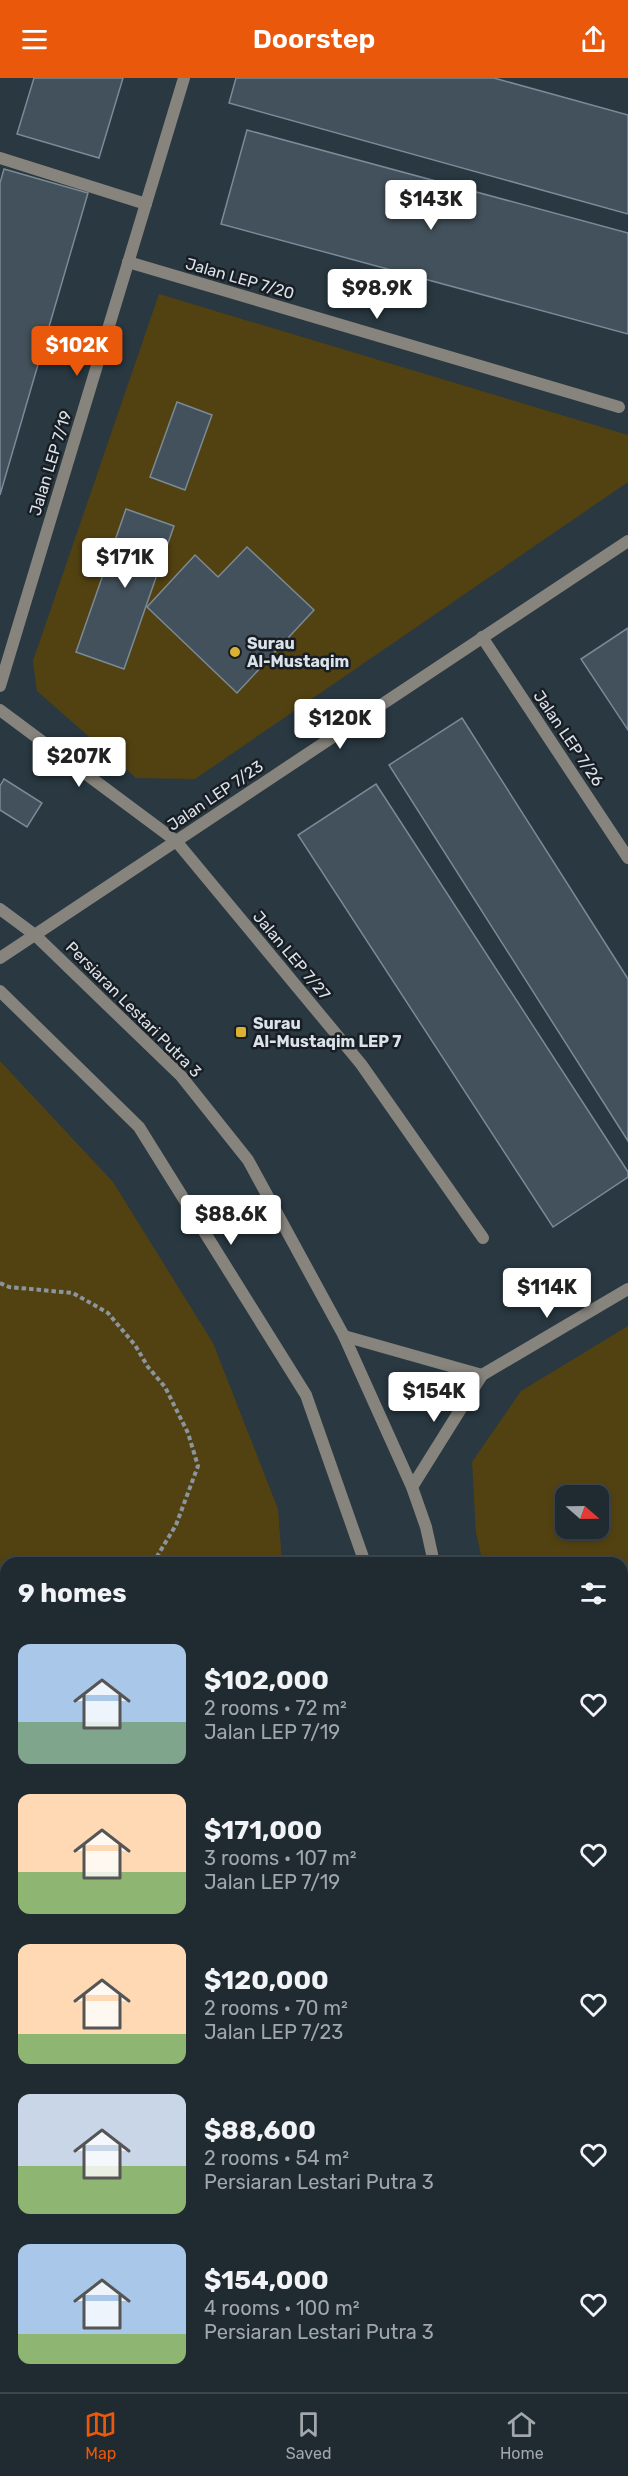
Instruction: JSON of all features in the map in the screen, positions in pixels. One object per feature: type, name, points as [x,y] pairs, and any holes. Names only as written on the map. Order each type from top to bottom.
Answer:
[{"type":"street","name":"Jalan LEP 7/19","points":[[0,686],[184,78]]},
{"type":"street","points":[[0,158],[146,204]]},
{"type":"street","name":"Jalan LEP 7/20","points":[[128,262],[619,407]]},
{"type":"street","name":"Jalan LEP 7/23","points":[[0,958],[628,540]]},
{"type":"street","name":"Jalan LEP 7/26","points":[[482,637],[628,858]]},
{"type":"street","name":"Jalan LEP 7/27","points":[[0,710],[176,841],[361,1064],[483,1239]]},
{"type":"street","name":"Persiaran Lestari Putra 3","points":[[0,909],[35,935],[181,1076],[248,1160],[344,1336],[412,1487],[426,1527],[433,1557]]},
{"type":"street","points":[[0,991],[139,1127],[306,1395],[363,1557]]},
{"type":"street","points":[[412,1487],[482,1375],[628,1289]]},
{"type":"street","points":[[344,1336],[482,1375]]},
{"type":"path","points":[[0,1283],[9,1287],[73,1293],[108,1313],[135,1345],[148,1367],[165,1387],[188,1432],[198,1466],[176,1525],[157,1557]]},
{"type":"shaded area","points":[[159,294],[628,435],[628,482],[195,779],[136,778],[37,691],[33,661]]},
{"type":"shaded area","points":[[0,1061],[113,1182],[213,1343],[278,1509],[282,1557],[0,1557]]},
{"type":"shaded area","points":[[628,1326],[628,1557],[482,1557],[476,1533],[472,1462],[521,1391]]},
{"type":"building","points":[[34,78],[123,78],[99,158],[17,134]]},
{"type":"building","points":[[236,78],[494,78],[628,115],[628,214],[229,103]]},
{"type":"building","points":[[247,130],[628,233],[628,334],[221,224]]},
{"type":"building","points":[[4,169],[88,193],[0,495],[0,183]]},
{"type":"building","points":[[177,402],[212,415],[185,490],[150,477]]},
{"type":"building","points":[[126,509],[174,526],[124,669],[76,652]]},
{"type":"building","name":"Surau Al-Mustaqim","points":[[247,547],[314,610],[237,693],[147,607],[195,555],[218,577]]},
{"type":"building","points":[[628,628],[628,730],[581,659]]},
{"type":"building","points":[[462,718],[628,979],[628,1141],[389,765]]},
{"type":"building","points":[[4,779],[42,803],[27,827],[0,810],[0,786]]},
{"type":"building","points":[[376,784],[628,1172],[628,1177],[553,1227],[298,835]]},
{"type":"place","name":"Surau Al-Mustaqim","points":[[235,652]]},
{"type":"place","name":"Surau Al-Mustaqim LEP 7","points":[[241,1032]]}]
